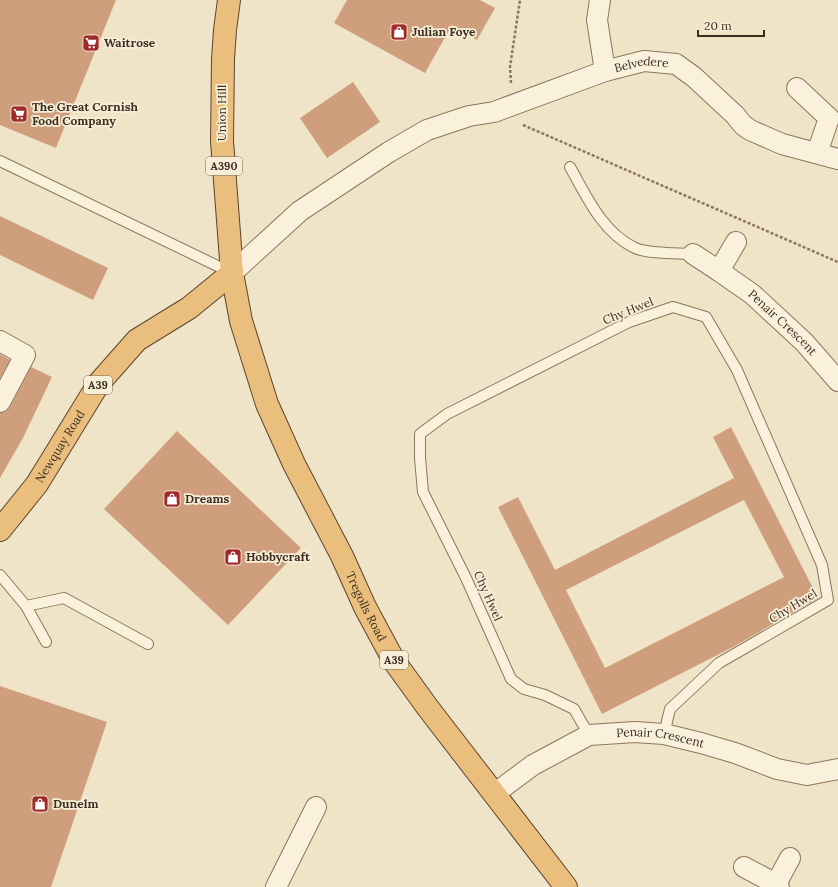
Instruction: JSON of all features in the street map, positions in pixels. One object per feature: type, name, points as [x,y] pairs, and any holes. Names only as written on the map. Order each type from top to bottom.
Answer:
[{"type":"highway","name":"Union Hill","points":[[229,0],[225,30],[223,66],[222,141],[232,273]]},
{"type":"highway","name":"Tregolls Road","points":[[232,273],[241,321],[267,404],[294,464],[342,556],[365,607],[394,661],[428,708],[566,887]]},
{"type":"highway","name":"Newquay Road","points":[[0,530],[37,484],[99,383],[133,345],[138,340],[189,308],[232,273]]},
{"type":"street","points":[[600,0],[597,20],[605,71]]},
{"type":"street","name":"Belvedere","points":[[232,273],[300,212],[389,152],[427,130],[469,116],[494,112],[605,71],[644,61],[676,64],[694,77],[750,130],[782,144],[838,159]]},
{"type":"street","points":[[797,88],[829,118],[817,153]]},
{"type":"street","points":[[719,271],[736,242]]},
{"type":"street","name":"Penair Crescent","points":[[693,254],[752,294],[804,342],[838,381]]},
{"type":"street","points":[[0,341],[25,355],[0,402]]},
{"type":"street","name":"Penair Crescent","points":[[494,794],[533,765],[590,735],[635,732],[664,734],[701,742],[777,769],[807,775],[838,769]]},
{"type":"street","points":[[276,887],[316,807]]},
{"type":"street","points":[[744,867],[778,885],[790,858]]},
{"type":"lane","points":[[0,161],[232,273]]},
{"type":"lane","points":[[570,167],[600,220],[617,237],[635,248],[645,251],[693,254]]},
{"type":"lane","name":"Chy Hwel","points":[[590,735],[574,709],[545,695],[524,689],[511,679],[466,578],[424,492],[420,458],[420,434],[447,414],[615,329],[629,322],[673,307],[706,317],[737,370],[822,565],[828,600],[719,663],[670,710],[664,734]]},
{"type":"lane","points":[[0,575],[26,606],[46,642]]},
{"type":"lane","points":[[26,606],[64,598],[148,644]]},
{"type":"path","points":[[512,105],[510,68],[520,0]]},
{"type":"path","points":[[494,112],[838,262]]},
{"type":"building","points":[[0,0],[116,0],[56,148],[0,125]]},
{"type":"building","name":"Julian Foye","points":[[347,0],[480,0],[495,8],[477,40],[452,25],[425,73],[334,23]]},
{"type":"building","points":[[353,82],[380,122],[327,158],[300,118]]},
{"type":"building","points":[[0,216],[108,268],[93,300],[0,255]]},
{"type":"building","points":[[0,354],[10,360],[0,378]]},
{"type":"building","points":[[31,367],[52,377],[23,438],[0,478],[0,413],[6,412],[10,407]]},
{"type":"building","points":[[731,427],[818,598],[733,647],[602,714],[498,507],[518,497],[555,570],[734,478],[713,437]],"holes":[[[744,500],[784,577],[605,668],[566,590]]]},
{"type":"building","points":[[177,431],[301,548],[228,625],[104,509]]},
{"type":"building","name":"Dunelm","points":[[0,686],[107,722],[51,887],[0,887]]},
{"type":"place","name":"Julian Foye","points":[[399,32]]},
{"type":"place","name":"Waitrose","points":[[91,43]]},
{"type":"place","name":"The Great Cornish Food Company","points":[[19,114]]},
{"type":"place","name":"Dreams","points":[[172,499]]},
{"type":"place","name":"Hobbycraft","points":[[233,557]]},
{"type":"place","name":"Dunelm","points":[[40,804]]}]
